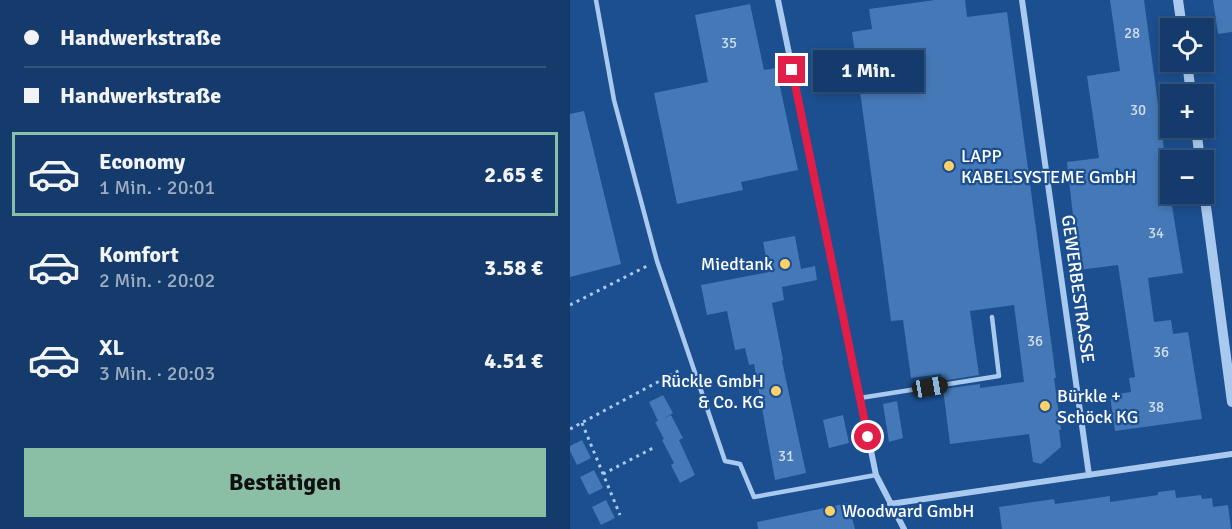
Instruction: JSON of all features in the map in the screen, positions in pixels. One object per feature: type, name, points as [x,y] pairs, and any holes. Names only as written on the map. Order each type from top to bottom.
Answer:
[{"type":"street","points":[[778,0],[876,475],[901,528]]},
{"type":"street","name":"GEWERBESTRASSE","points":[[1022,0],[1089,475]]},
{"type":"street","points":[[1178,0],[1181,18]]},
{"type":"street","points":[[1206,204],[1232,402]]},
{"type":"street","points":[[890,504],[1232,454]]},
{"type":"lane","points":[[596,0],[614,100],[657,261],[725,461],[740,464],[754,497],[876,475]]},
{"type":"lane","points":[[860,398],[999,376],[992,317]]},
{"type":"path","points":[[570,305],[657,261]]},
{"type":"path","points":[[570,429],[691,364]]},
{"type":"path","points":[[582,423],[620,515]]},
{"type":"path","points":[[603,474],[655,447]]},
{"type":"building","name":"LAPP KABELSYSTEME GmbH","points":[[935,0],[965,0],[967,17],[1007,12],[1061,430],[1059,430],[1061,447],[1041,464],[1033,462],[1029,434],[950,444],[943,389],[980,384],[980,388],[1024,382],[1014,305],[970,311],[979,375],[942,381],[941,374],[911,378],[903,320],[891,321],[852,32],[872,29],[869,9]]},
{"type":"building","points":[[1110,0],[1144,0],[1160,119],[1160,138],[1162,138],[1164,150],[1160,150],[1160,204],[1172,204],[1183,273],[1148,278],[1154,322],[1171,320],[1173,334],[1188,332],[1202,419],[1115,431],[1110,395],[1131,392],[1129,378],[1135,377],[1118,265],[1079,270],[1067,162],[1099,158],[1087,76],[1120,71]]},
{"type":"building","points":[[1213,0],[1232,0],[1232,32],[1218,34]]},
{"type":"building","points":[[750,4],[764,70],[776,68],[798,170],[741,182],[743,190],[677,204],[654,93],[708,82],[695,15]]},
{"type":"building","points":[[584,111],[621,264],[570,277],[570,114]]},
{"type":"building","points":[[795,236],[801,269],[815,266],[817,280],[782,287],[784,300],[772,303],[806,473],[775,480],[754,364],[749,365],[745,348],[735,350],[727,311],[707,315],[701,285],[769,272],[763,242]]},
{"type":"building","points":[[663,395],[673,413],[663,419],[671,415],[683,438],[679,440],[695,475],[680,483],[671,465],[674,463],[662,440],[664,439],[655,422],[658,421],[649,402]]},
{"type":"building","points":[[897,401],[903,438],[889,442],[883,404]]},
{"type":"building","points":[[843,415],[849,443],[829,448],[823,420]]},
{"type":"building","points":[[582,440],[591,458],[577,465],[570,446]]},
{"type":"building","points":[[594,470],[603,488],[589,495],[580,477]]},
{"type":"building","points":[[1175,490],[1176,498],[1201,495],[1202,499],[1212,498],[1213,507],[1228,505],[1231,529],[1002,529],[999,507],[1054,499],[1055,504],[1110,496],[1110,502],[1158,495],[1158,492]]},
{"type":"building","points":[[606,500],[615,518],[601,525],[592,507]]},
{"type":"building","name":"Woodward GmbH","points":[[848,503],[855,529],[758,529],[757,522]]},
{"type":"place","name":"LAPP KABELSYSTEME GmbH","points":[[949,166]]},
{"type":"place","name":"Miedtank","points":[[785,264]]},
{"type":"place","name":"Rückle GmbH & Co. KG","points":[[776,391]]},
{"type":"place","name":"Bürkle + Schöck KG","points":[[1045,406]]},
{"type":"place","name":"Woodward GmbH","points":[[830,511]]},
{"type":"route","points":[[792,70],[868,437]]}]
